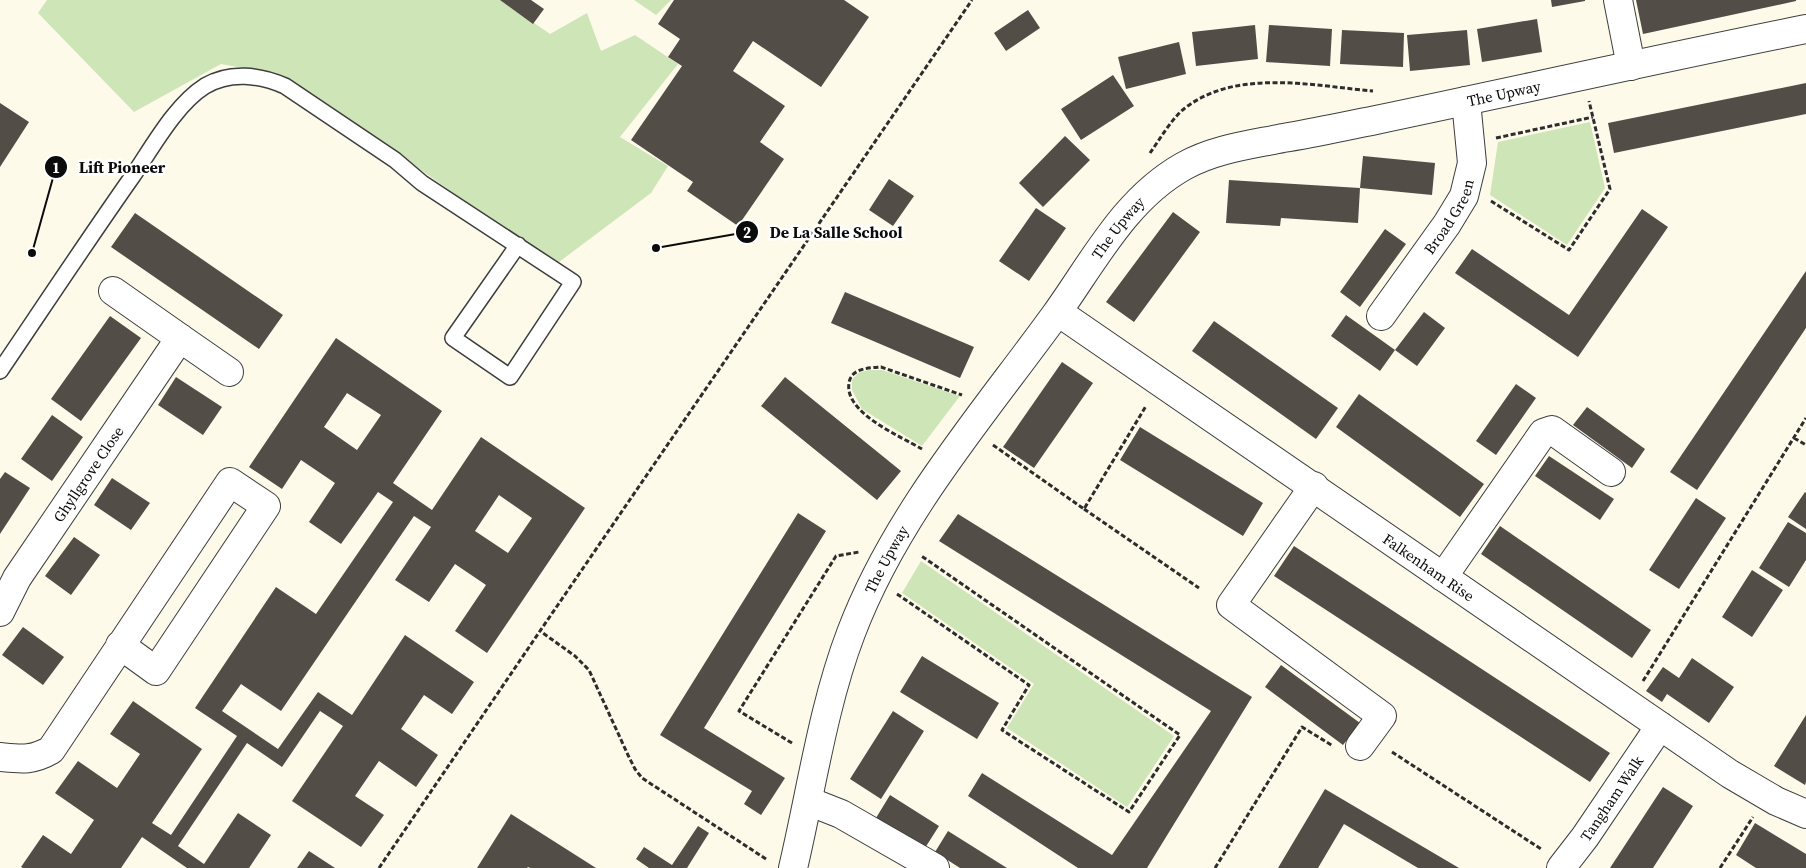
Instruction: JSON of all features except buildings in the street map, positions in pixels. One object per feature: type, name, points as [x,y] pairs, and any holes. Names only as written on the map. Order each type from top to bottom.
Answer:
[{"type":"street","points":[[1618,0],[1631,66]]},
{"type":"street","name":"The Upway","points":[[793,868],[833,688],[851,634],[884,562],[910,518],[962,441],[1058,312],[1114,229],[1141,199],[1163,180],[1184,166],[1209,154],[1237,147],[1325,131],[1806,29]]},
{"type":"street","name":"Broad Green","points":[[1381,316],[1447,224],[1464,196],[1472,164],[1466,101]]},
{"type":"street","points":[[113,291],[229,372]]},
{"type":"street","name":"Falkenham Rise","points":[[1058,312],[1314,486],[1730,774],[1776,801],[1806,814]]},
{"type":"street","name":"Ghyllgrove Close","points":[[0,612],[17,578],[180,338]]},
{"type":"street","points":[[1443,577],[1543,432],[1552,430],[1611,472]]},
{"type":"street","points":[[0,757],[38,758],[51,750],[120,645],[230,482],[266,506],[156,671],[120,645]]},
{"type":"street","points":[[1314,486],[1231,605],[1382,716],[1348,747]]},
{"type":"street","name":"Tangham Walk","points":[[1553,860],[1585,837],[1660,726]]},
{"type":"street","points":[[808,801],[841,814],[935,868]]},
{"type":"lane","points":[[0,371],[110,208],[184,104],[206,86],[227,78],[248,76],[271,80],[285,86],[395,160],[422,183],[574,282],[510,377],[453,338],[518,246]]},
{"type":"path","points":[[378,868],[972,0]]},
{"type":"path","points":[[1486,198],[1568,250],[1610,189],[1587,92]]},
{"type":"path","points":[[1493,139],[1593,117]]},
{"type":"path","points":[[924,450],[870,419],[860,410],[848,391],[849,379],[856,371],[867,368],[881,368],[968,397]]},
{"type":"path","points":[[1084,508],[1147,404]]},
{"type":"path","points":[[1642,683],[1806,418]]},
{"type":"path","points":[[1794,438],[1806,445]]},
{"type":"path","points":[[991,444],[1199,588]]},
{"type":"path","points":[[797,747],[739,711],[836,556],[862,551]]},
{"type":"path","points":[[892,591],[1029,685],[1002,730],[1129,812],[1180,735],[915,551]]},
{"type":"path","points":[[540,631],[575,656],[589,670],[628,755],[642,778],[766,859]]},
{"type":"path","points":[[1215,868],[1302,727],[1348,747]]},
{"type":"path","points":[[1392,752],[1553,860]]},
{"type":"path","points":[[1720,868],[1754,815]]},
{"type":"green space","points":[[47,0],[501,0],[550,34],[587,13],[601,51],[635,35],[678,64],[620,137],[668,166],[651,193],[555,265],[404,158],[277,74],[221,64],[134,112],[38,13]]},
{"type":"green space","points":[[634,0],[671,0],[656,15]]},
{"type":"green space","points":[[1590,122],[1605,188],[1567,245],[1490,195],[1498,142]]},
{"type":"green space","points":[[868,370],[882,370],[960,396],[922,446],[862,409],[852,390],[852,380],[858,373]]},
{"type":"green space","points":[[921,561],[1174,736],[1127,807],[1007,728],[1034,684],[902,593]]},
{"type":"place","name":"De La Salle School","points":[[656,248]]},
{"type":"place","name":"Lift Pioneer","points":[[32,253]]}]
